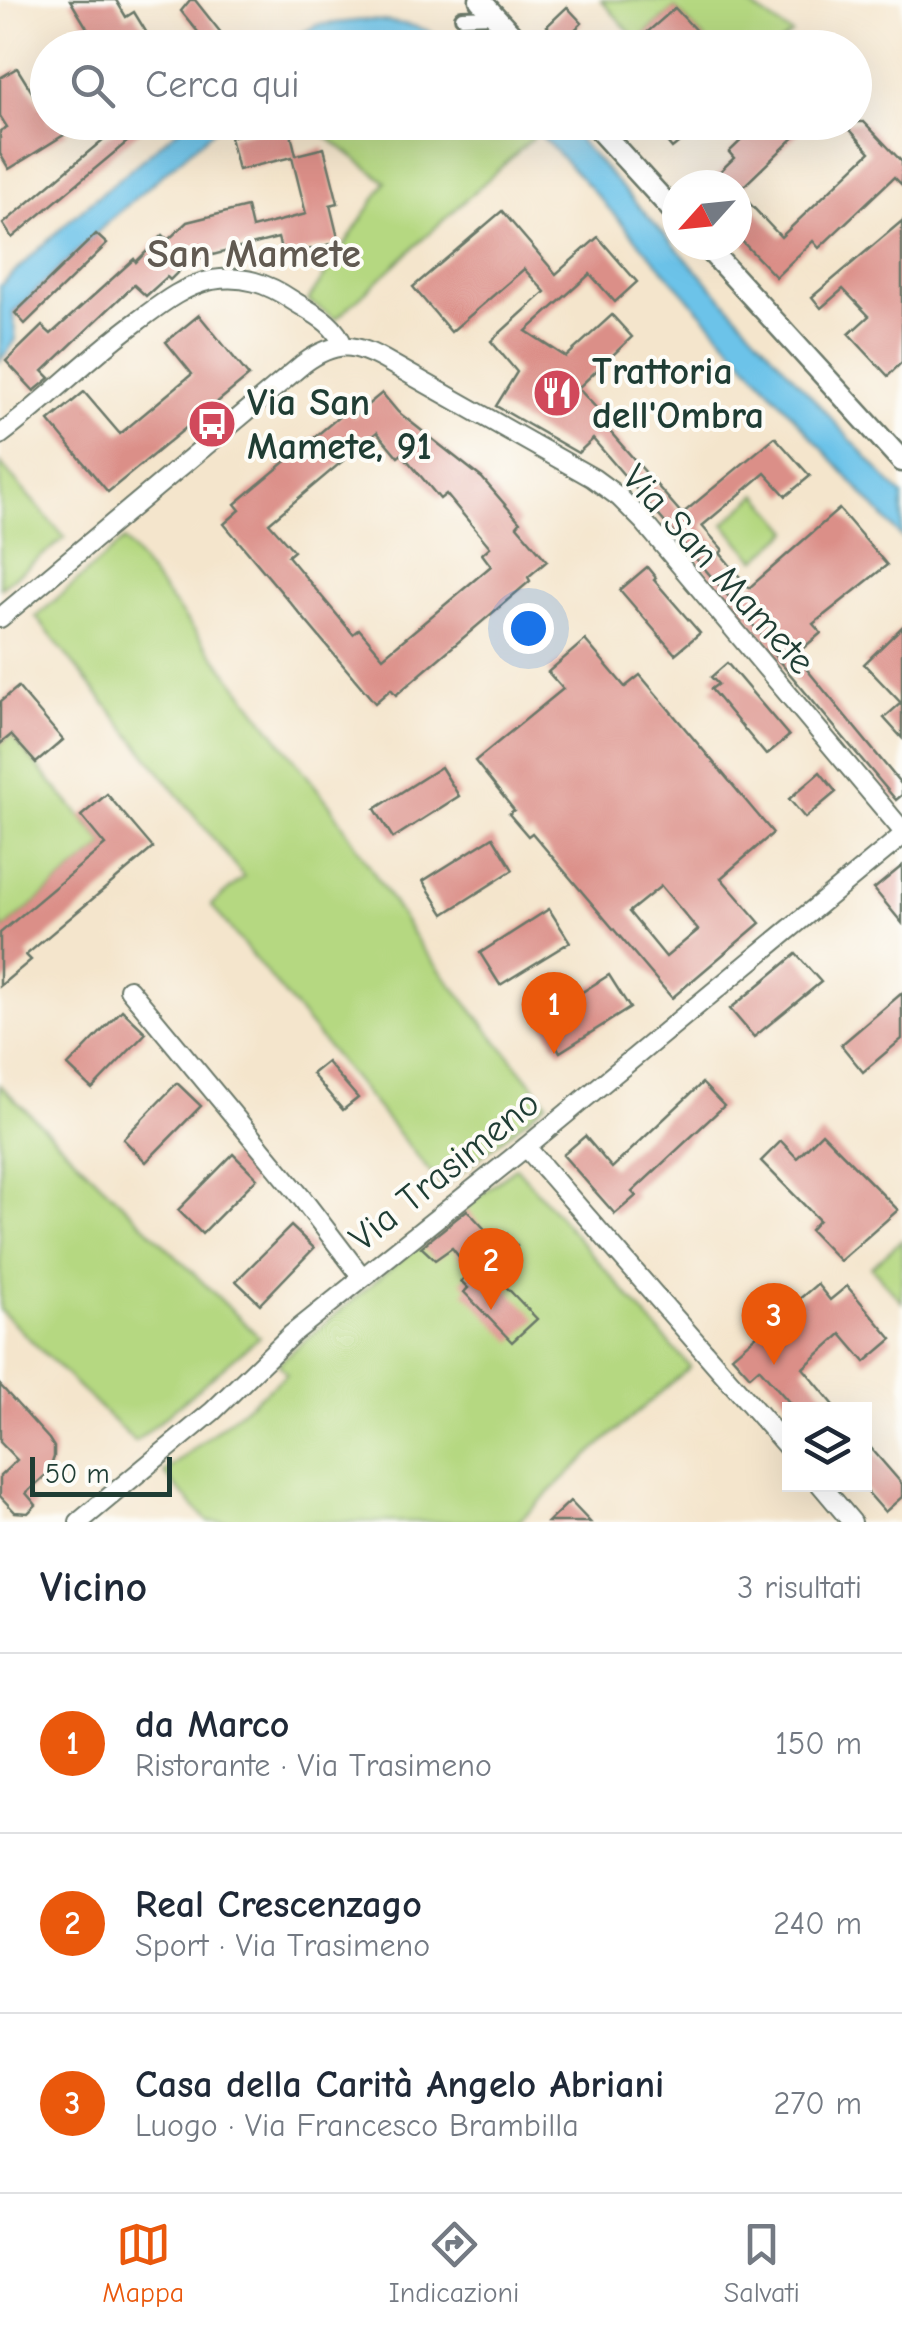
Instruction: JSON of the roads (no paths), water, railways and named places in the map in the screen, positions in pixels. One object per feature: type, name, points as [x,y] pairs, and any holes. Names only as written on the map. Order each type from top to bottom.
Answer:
[{"type":"street","points":[[480,0],[508,30]]},
{"type":"street","points":[[462,18],[495,16]]},
{"type":"street","points":[[608,140],[662,199]]},
{"type":"street","points":[[718,260],[898,447]]},
{"type":"street","name":"Via San Mamete","points":[[0,434],[123,332],[179,292],[229,278],[264,284],[334,328],[343,346],[380,356],[619,496],[902,833]]},
{"type":"street","points":[[0,618],[303,364],[328,348],[343,346]]},
{"type":"street","name":"Via Trasimeno","points":[[79,1522],[212,1411],[275,1348],[526,1146],[902,833]]},
{"type":"street","points":[[128,989],[301,1197],[362,1278]]},
{"type":"street","points":[[526,1146],[782,1441]]},
{"type":"street","points":[[827,1492],[852,1522]]},
{"type":"water","points":[[365,20],[424,30],[308,30],[317,25]]},
{"type":"water","points":[[165,140],[202,140],[110,220],[13,313],[16,340],[0,361],[0,286],[71,219]]},
{"type":"water","points":[[545,140],[578,140],[662,232],[662,260],[688,260],[902,496],[902,538]]},
{"type":"place","name":"Trattoria dell'Ombra","points":[[557,393]]},
{"type":"place","name":"Via San Mamete, 91","points":[[212,424]]},
{"type":"place","name":"da Marco","points":[[554,1054]]},
{"type":"place","name":"Real Crescenzago","points":[[491,1310]]},
{"type":"place","name":"Casa della Carità Angelo Abriani","points":[[774,1365]]},
{"type":"district","name":"San Mamete","points":[[254,253]]}]
